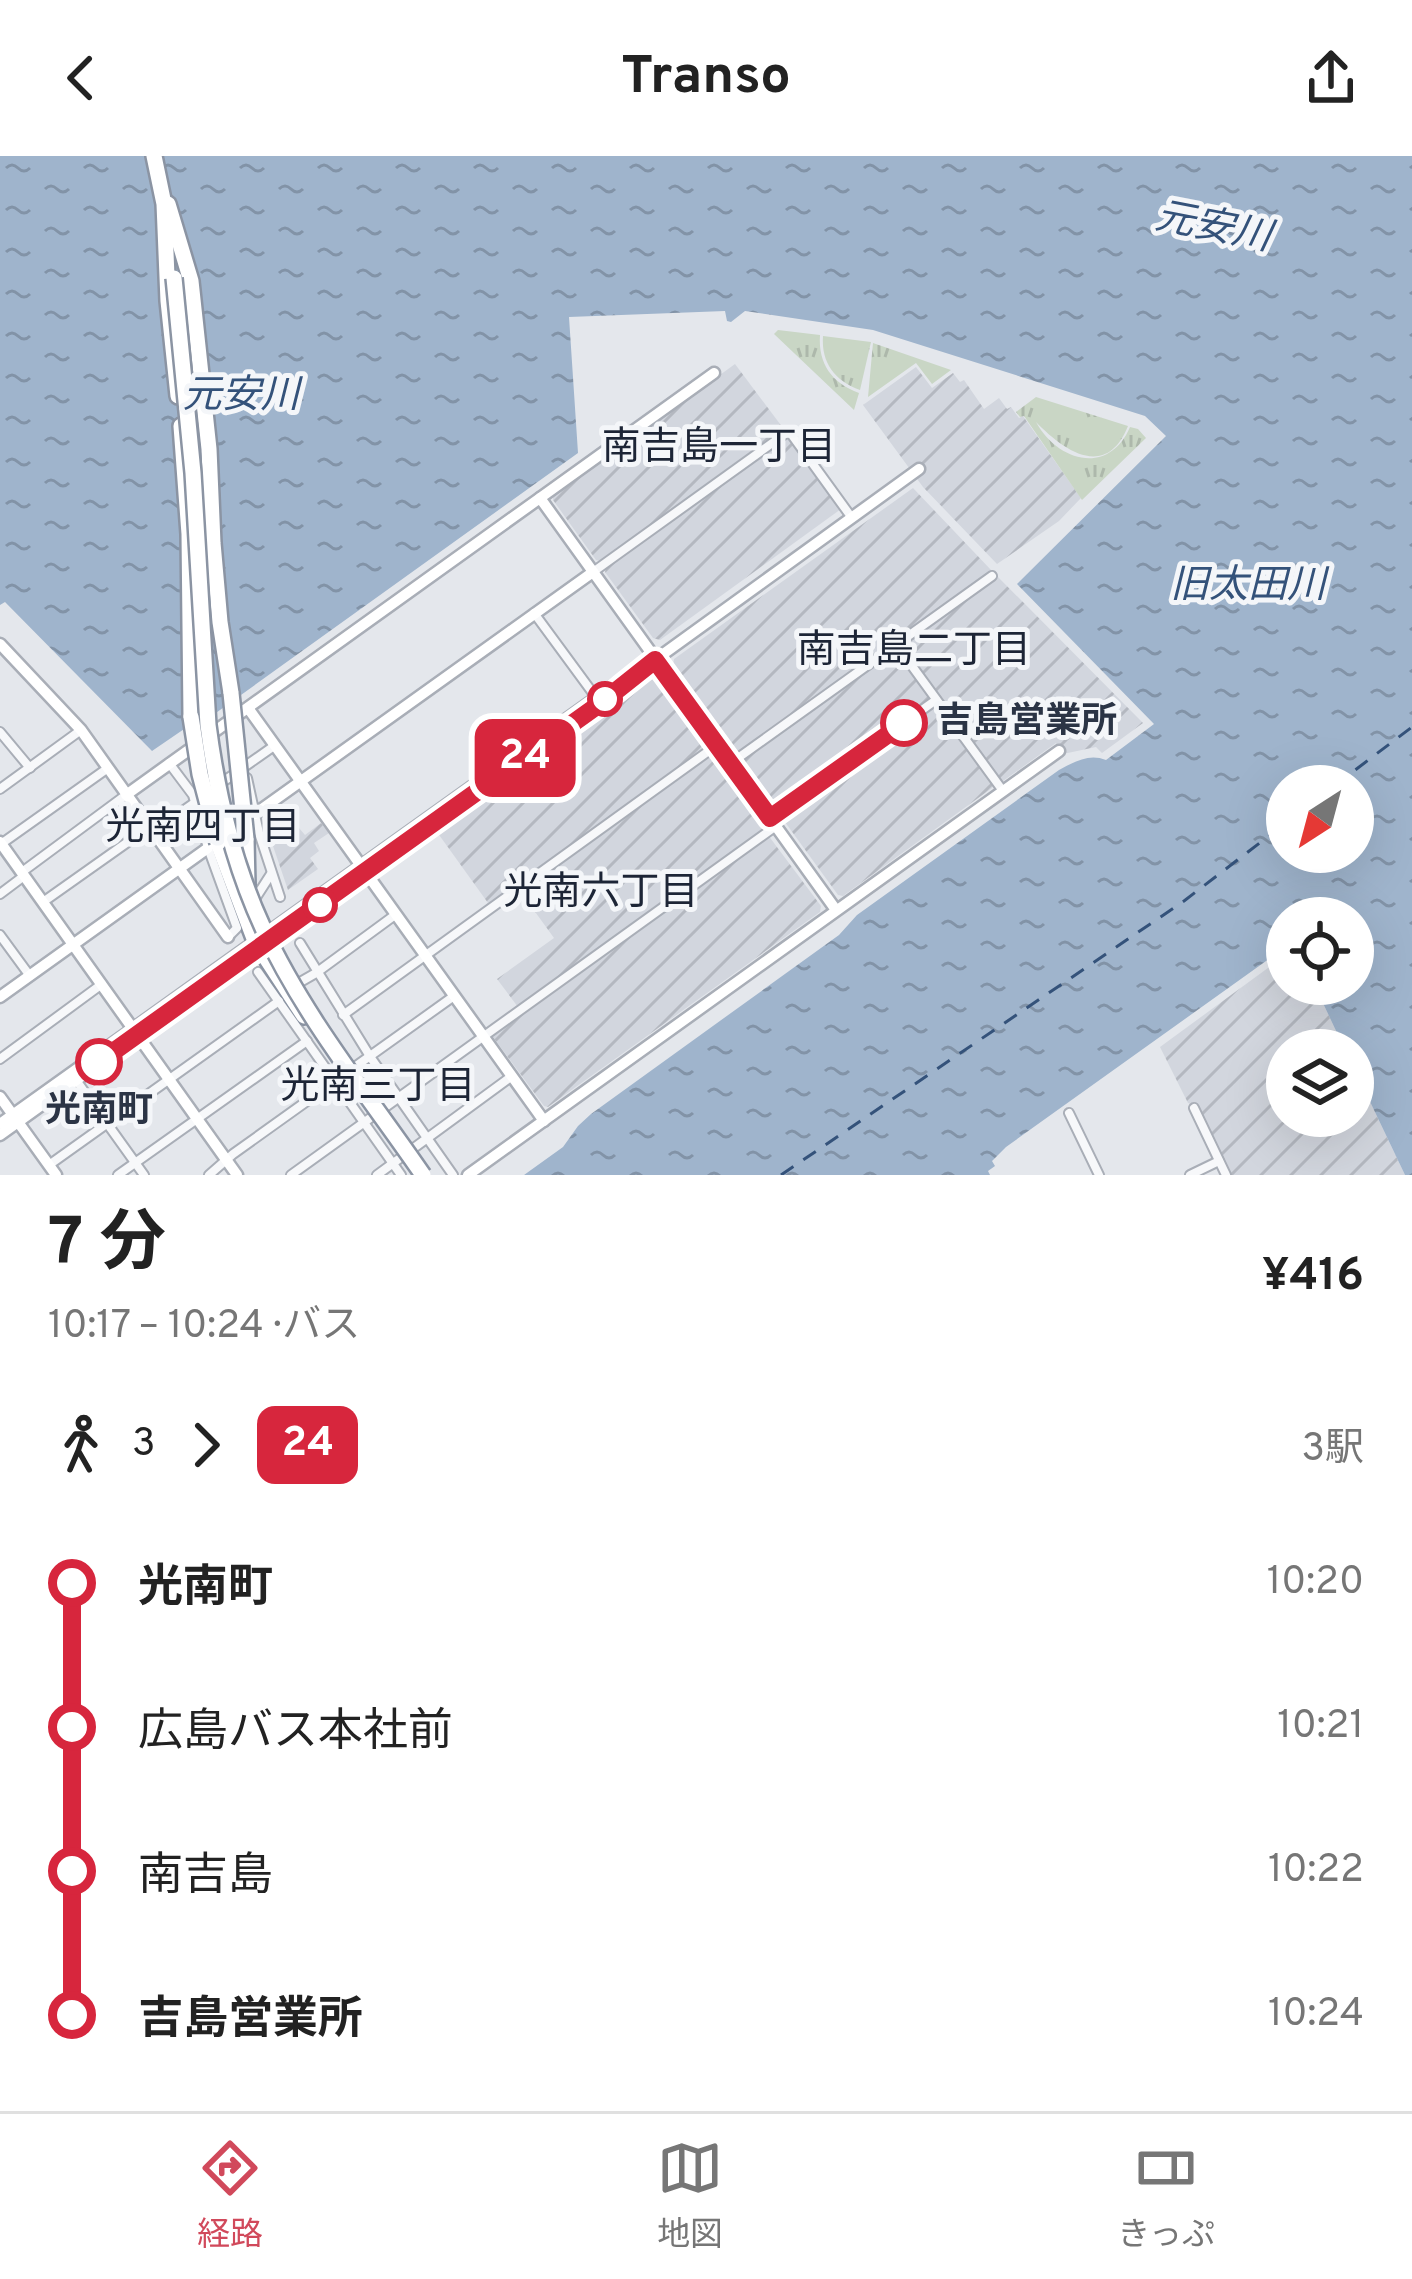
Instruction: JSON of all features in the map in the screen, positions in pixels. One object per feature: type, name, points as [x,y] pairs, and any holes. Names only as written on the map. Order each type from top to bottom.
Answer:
[{"type":"highway","points":[[160,156],[193,473],[208,725],[230,839],[257,913],[288,975],[423,1175]]},
{"type":"highway","points":[[166,204],[191,281],[209,449],[220,622],[245,839],[238,910]]},
{"type":"highway","points":[[166,204],[167,301],[189,534],[191,717],[213,846],[238,910],[281,989],[412,1175]]},
{"type":"street","points":[[0,894],[126,795],[714,373]]},
{"type":"street","points":[[255,814],[789,431],[852,518]]},
{"type":"street","points":[[363,868],[601,703],[919,469]]},
{"type":"street","points":[[540,498],[836,910]]},
{"type":"street","points":[[730,763],[992,575]]},
{"type":"street","points":[[534,613],[595,696]]},
{"type":"street","points":[[896,644],[1003,791]]},
{"type":"street","points":[[1,648],[81,730],[228,937],[237,928],[238,910]]},
{"type":"street","points":[[0,1135],[15,1118],[595,696],[655,660]]},
{"type":"street","points":[[291,1175],[936,700]]},
{"type":"street","points":[[248,709],[544,1121]]},
{"type":"street","points":[[242,729],[255,814],[280,897]]},
{"type":"street","points":[[0,789],[81,730]]},
{"type":"street","points":[[0,732],[30,768]]},
{"type":"street","points":[[343,1015],[717,745]]},
{"type":"street","points":[[43,902],[274,746]]},
{"type":"street","points":[[468,1175],[1059,751]]},
{"type":"street","points":[[0,997],[213,846],[196,802],[170,763]]},
{"type":"street","points":[[108,768],[1,843],[237,1175]]},
{"type":"street","points":[[212,914],[238,910],[272,873]]},
{"type":"street","points":[[0,1097],[51,1171],[281,989],[316,973],[397,914]]},
{"type":"street","points":[[0,935],[30,976]]},
{"type":"street","points":[[300,944],[371,1058],[453,1175]]},
{"type":"street","points":[[258,972],[281,989],[307,1041],[401,1175]]},
{"type":"street","points":[[0,1059],[103,984]]},
{"type":"street","points":[[208,1175],[455,995]]},
{"type":"street","points":[[0,1124],[76,1080],[136,1030]]},
{"type":"street","points":[[118,1175],[307,1041]]},
{"type":"street","points":[[376,1175],[512,1076]]},
{"type":"street","points":[[76,1080],[145,1175]]},
{"type":"street","points":[[1194,1108],[1226,1175]]},
{"type":"street","points":[[1069,1113],[1100,1175]]},
{"type":"street","points":[[1190,1175],[1220,1161]]},
{"type":"shaded area","points":[[735,364],[783,428],[596,560],[553,496]]},
{"type":"shaded area","points":[[916,367],[932,388],[953,373],[960,382],[964,380],[984,409],[999,398],[1019,418],[1023,416],[1081,498],[1059,521],[997,564],[923,487],[863,405]]},
{"type":"shaded area","points":[[786,438],[841,509],[660,640],[653,638],[606,568]]},
{"type":"shaded area","points":[[913,488],[992,571],[736,752],[673,666],[674,659]]},
{"type":"shaded area","points":[[998,577],[1143,723],[1102,753],[1096,747],[1063,754],[1056,743],[999,781],[904,648],[904,643]]},
{"type":"shaded area","points":[[891,651],[897,652],[928,700],[775,807],[742,759]]},
{"type":"shaded area","points":[[649,678],[657,679],[705,749],[488,903],[437,832]]},
{"type":"shaded area","points":[[932,707],[992,788],[843,896],[838,895],[783,814]]},
{"type":"shaded area","points":[[708,756],[764,831],[518,1007],[497,979],[554,938],[520,891]]},
{"type":"shaded area","points":[[321,823],[329,833],[314,843],[319,851],[310,858],[318,869],[288,890],[273,846],[299,828],[305,835]]},
{"type":"shaded area","points":[[768,835],[821,906],[820,912],[544,1106],[493,1032]]},
{"type":"shaded area","points":[[1266,969],[1266,1005],[1324,1005],[1335,1029],[1266,1029],[1266,1137],[1374,1137],[1374,1110],[1405,1175],[1230,1175],[1160,1047]]},
{"type":"green space","points":[[778,330],[820,335],[821,355],[829,371],[859,393],[854,410],[774,334]]},
{"type":"green space","points":[[823,336],[871,342],[860,390],[831,370]]},
{"type":"green space","points":[[873,343],[951,370],[932,384],[916,363],[868,397]]},
{"type":"green space","points":[[1036,397],[1128,426],[1119,443],[1096,456],[1071,450],[1036,422],[1045,436],[1070,454],[1083,458],[1097,457],[1110,453],[1121,442],[1130,427],[1146,438],[1082,500],[1024,416],[1016,412]]},
{"type":"water","points":[[0,156],[1412,156],[1412,1175],[1405,1175],[1374,1110],[1374,1029],[1335,1029],[1324,1005],[1374,1005],[1374,897],[1266,897],[1266,961],[1006,1147],[992,1161],[995,1166],[988,1171],[990,1175],[524,1175],[563,1147],[591,1114],[1059,770],[1088,758],[1106,760],[1154,724],[1017,584],[1166,436],[1145,416],[873,330],[745,311],[731,322],[725,311],[569,317],[578,453],[213,715],[209,712],[152,751],[5,602],[0,605]]},
{"type":"ferry route","points":[[1362,765],[1412,727]]},
{"type":"ferry route","points":[[781,1175],[1184,901],[1266,838]]},
{"type":"bus line","name":"24","points":[[99,1062],[655,660],[770,818],[904,723]]},
{"type":"place","name":"吉島営業所","points":[[904,723]]},
{"type":"place","name":"光南町","points":[[99,1062]]},
{"type":"district","name":"南吉島一丁目","points":[[719,449]]},
{"type":"district","name":"南吉島二丁目","points":[[914,652]]},
{"type":"district","name":"光南四丁目","points":[[203,829]]},
{"type":"district","name":"光南六丁目","points":[[601,894]]},
{"type":"district","name":"光南三丁目","points":[[378,1088]]},
{"type":"water label","name":"元安川","points":[[1213,229]]},
{"type":"water label","name":"元安川","points":[[241,397]]},
{"type":"water label","name":"旧太田川","points":[[1248,587]]}]
